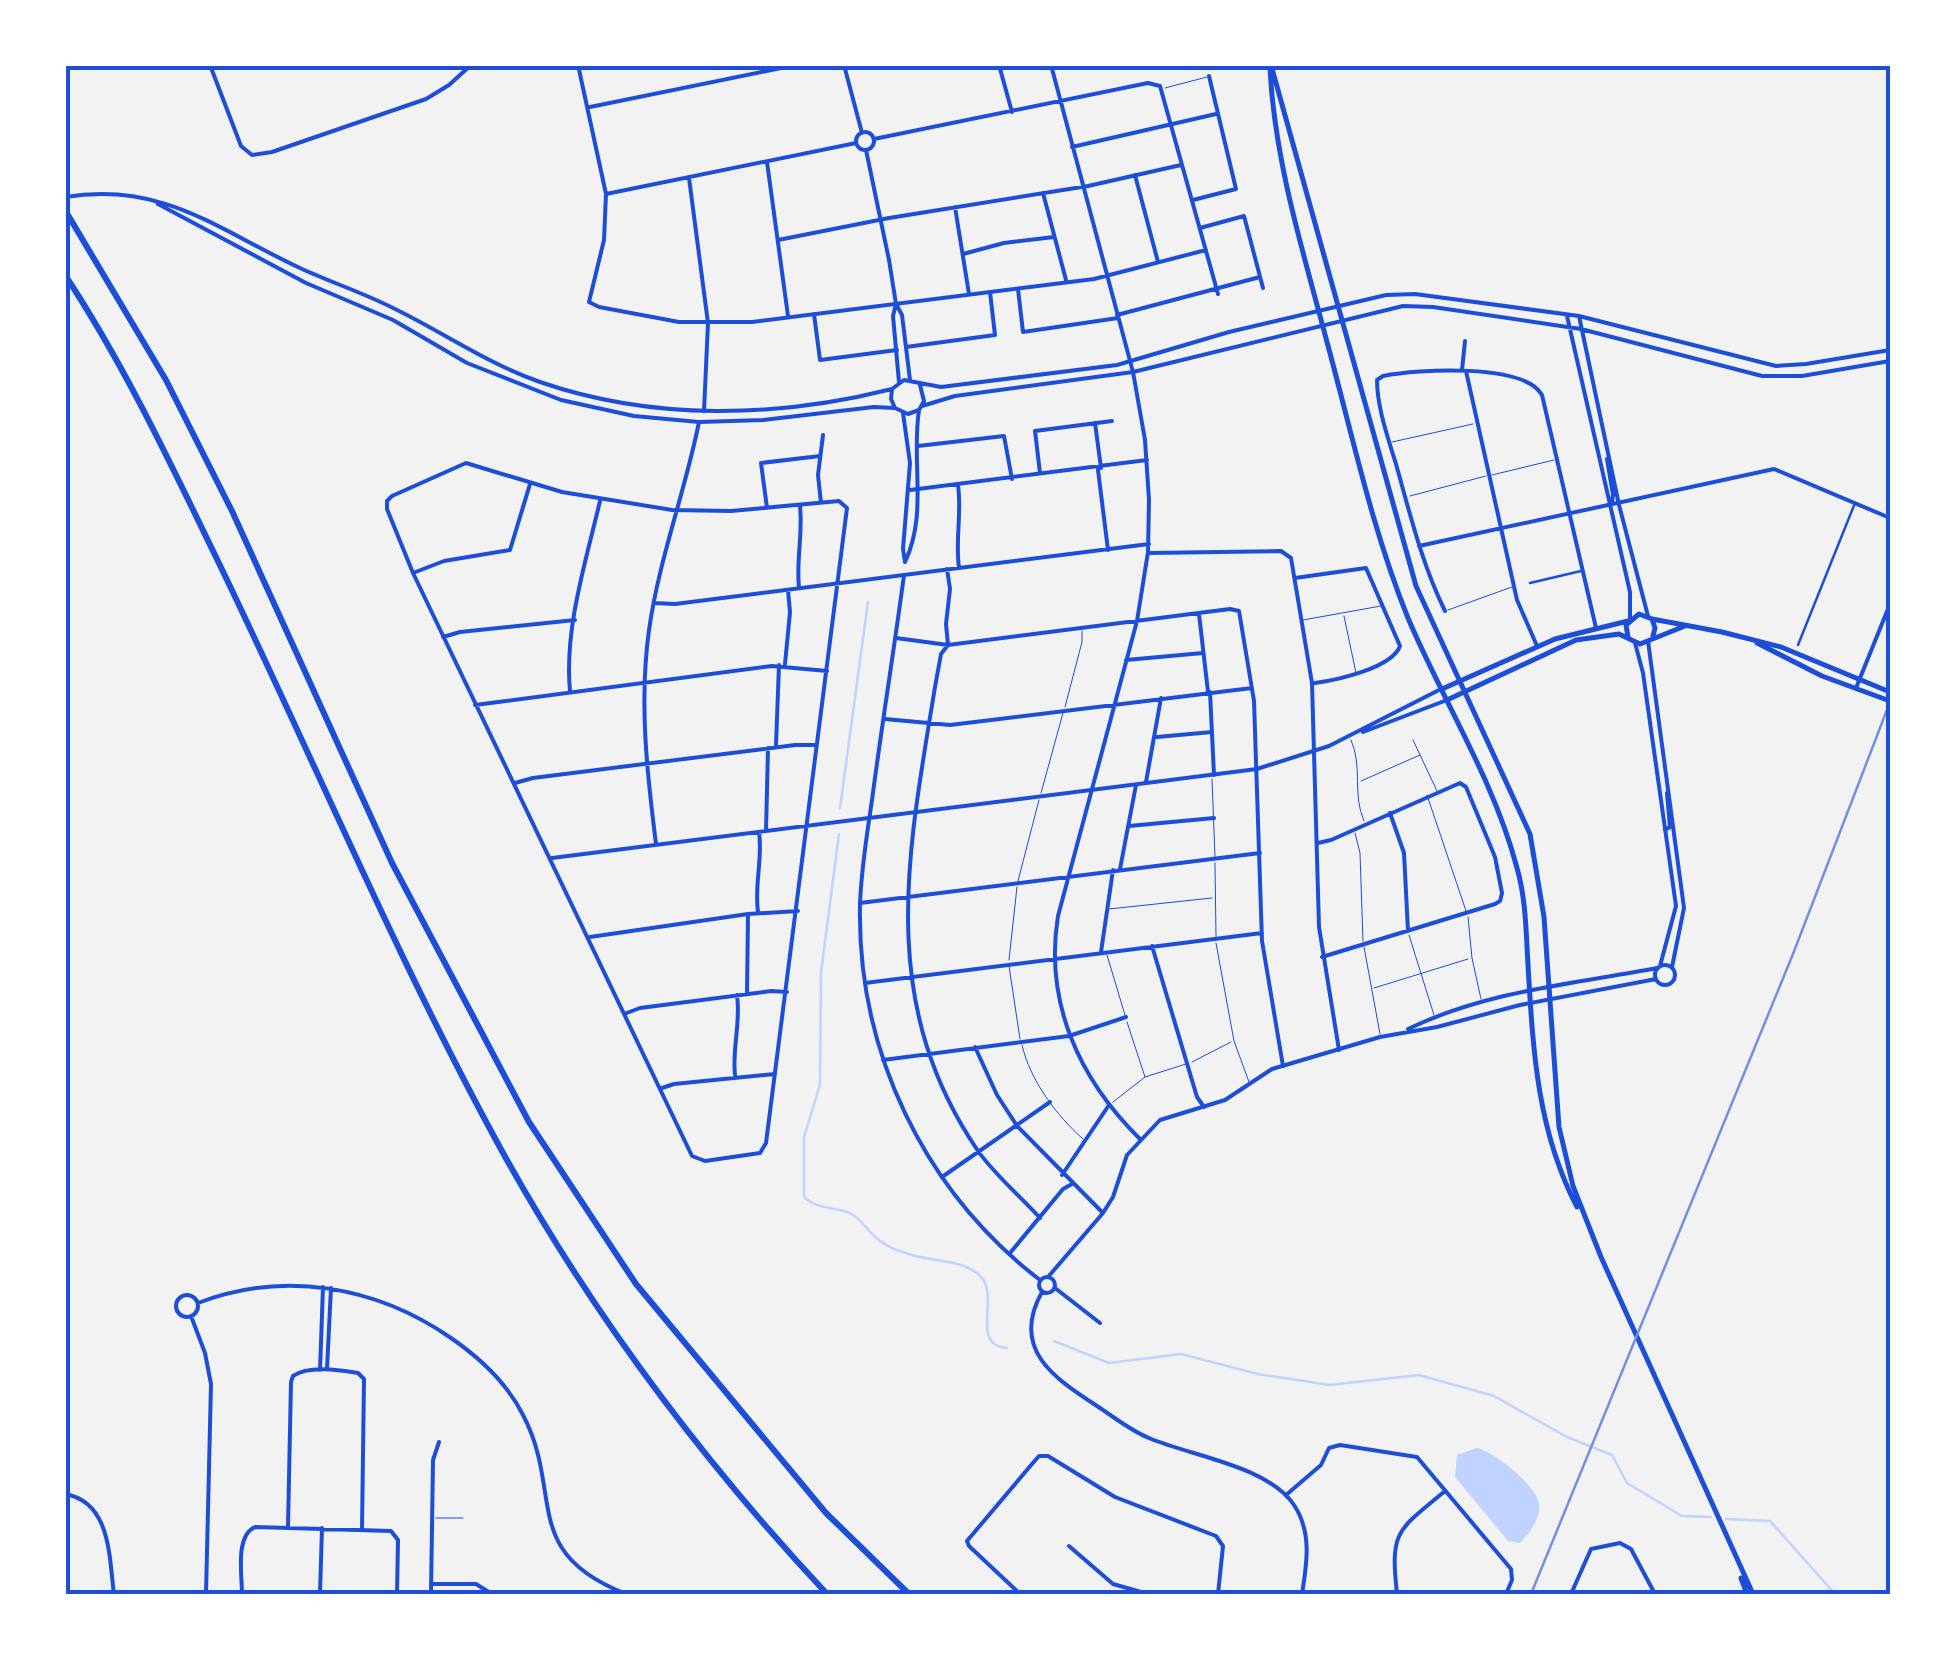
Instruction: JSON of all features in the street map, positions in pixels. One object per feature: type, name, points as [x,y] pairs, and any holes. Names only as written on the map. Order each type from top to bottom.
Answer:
[{"type":"highway","points":[[65,210],[166,380],[232,511],[392,862],[529,1122],[636,1284],[826,1512],[909,1594]]},
{"type":"highway","points":[[65,275],[142,404],[402,953],[497,1141],[540,1216],[602,1317],[702,1451],[828,1594]]},
{"type":"main road","points":[[1270,65],[1416,586],[1530,834],[1541,888],[1559,1127],[1586,1223]]},
{"type":"main road","points":[[1270,65],[1272,116],[1281,166],[1387,561],[1408,618],[1500,815],[1518,868],[1524,903],[1535,1073],[1554,1158],[1750,1594]]},
{"type":"main road","points":[[1442,689],[1536,646],[1639,614],[1781,647],[1890,692]]},
{"type":"main road","points":[[1650,618],[1655,628],[1650,639]]},
{"type":"main road","points":[[1628,637],[1629,620]]},
{"type":"main road","points":[[1447,700],[1569,642],[1598,635],[1628,637],[1636,643],[1686,626]]},
{"type":"main road","points":[[1750,639],[1806,668],[1890,701]]},
{"type":"main road","points":[[1536,646],[1543,650],[1569,642]]},
{"type":"street","points":[[210,65],[241,146],[252,155],[272,152],[426,100],[449,86],[471,65]]},
{"type":"street","points":[[578,65],[606,194],[604,240],[589,302],[654,319],[708,323],[788,318],[1106,277],[1206,250]]},
{"type":"street","points":[[589,107],[796,65]]},
{"type":"street","points":[[844,65],[862,133],[856,144]]},
{"type":"street","points":[[1000,65],[1012,112]]},
{"type":"street","points":[[1050,65],[1133,372],[1147,460],[1149,544],[1136,621],[1058,916],[1054,958],[1058,997],[1069,1036],[1088,1076],[1140,1140]]},
{"type":"street","points":[[1192,200],[1236,189],[1208,76]]},
{"type":"street","points":[[874,139],[1148,83],[1161,87],[1217,291]]},
{"type":"street","points":[[1072,147],[1216,114]]},
{"type":"street","points":[[862,133],[874,139]]},
{"type":"street","points":[[866,150],[872,148],[874,139]]},
{"type":"street","points":[[606,194],[856,144],[866,150],[883,219],[896,304],[902,315],[910,380]]},
{"type":"street","points":[[767,162],[788,318]]},
{"type":"street","points":[[778,240],[1183,164]]},
{"type":"street","points":[[1135,175],[1159,264]]},
{"type":"street","points":[[689,178],[708,323],[704,411]]},
{"type":"street","points":[[1043,193],[1066,282]]},
{"type":"street","points":[[65,197],[111,195],[189,210],[299,268],[392,307],[468,351],[514,372],[597,398],[704,411],[872,396],[910,380],[941,388],[1130,362],[1201,340],[1386,295],[1415,294],[1579,316],[1764,364],[1795,366],[1890,350]]},
{"type":"street","points":[[154,202],[290,275],[376,312],[501,378],[597,410],[699,422],[894,408],[903,414],[908,438],[910,490],[903,549],[906,562]]},
{"type":"street","points":[[956,207],[969,294]]},
{"type":"street","points":[[1200,228],[1244,216],[1263,288]]},
{"type":"street","points":[[963,254],[1054,238]]},
{"type":"street","points":[[1018,288],[1024,332],[1118,317],[1260,276]]},
{"type":"street","points":[[906,346],[995,336],[990,292]]},
{"type":"street","points":[[896,304],[893,316],[899,382]]},
{"type":"street","points":[[903,414],[955,396],[1133,372],[1390,307],[1416,306],[1581,329],[1762,376],[1802,376],[1890,361]]},
{"type":"street","points":[[814,314],[820,360],[897,350]]},
{"type":"street","points":[[1566,314],[1632,603],[1629,620]]},
{"type":"street","points":[[1579,316],[1619,504],[1650,618]]},
{"type":"street","points":[[1465,341],[1464,371],[1488,476],[1520,610],[1536,646]]},
{"type":"street","points":[[1762,376],[1764,364]]},
{"type":"street","points":[[1445,611],[1425,570],[1377,390],[1379,378],[1389,374],[1464,371],[1524,379],[1537,386],[1596,628]]},
{"type":"street","points":[[920,385],[924,395],[920,408],[918,490],[882,718],[860,902],[864,983],[883,1060],[909,1123],[960,1202],[1040,1280]]},
{"type":"street","points":[[892,390],[894,408]]},
{"type":"street","points":[[656,844],[645,764],[644,682],[654,602],[699,422]]},
{"type":"street","points":[[1040,475],[1035,431],[1112,422]]},
{"type":"street","points":[[1095,423],[1108,550]]},
{"type":"street","points":[[822,503],[818,476],[823,436]]},
{"type":"street","points":[[918,446],[1004,436],[1012,479]]},
{"type":"street","points":[[1607,449],[1613,495],[1610,506]]},
{"type":"street","points":[[767,509],[761,462],[820,456]]},
{"type":"street","points":[[910,490],[1147,460]]},
{"type":"street","points":[[466,463],[600,501],[676,510],[767,509],[839,501],[847,508],[766,1143],[757,1154],[696,1159],[442,637],[387,509],[392,496],[466,463]]},
{"type":"street","points":[[1419,546],[1774,469],[1890,518]]},
{"type":"street","points":[[413,573],[444,561],[510,550],[530,484]]},
{"type":"street","points":[[958,485],[959,568]]},
{"type":"street","points":[[570,691],[575,620],[600,501]]},
{"type":"street","points":[[1798,645],[1855,504]]},
{"type":"street","points":[[799,588],[800,506]]},
{"type":"street","points":[[654,602],[675,604],[1149,544]]},
{"type":"street","points":[[1148,552],[1281,551],[1290,555],[1312,683],[1322,957],[1339,1050]]},
{"type":"street","points":[[1295,578],[1366,568],[1399,641],[1398,652],[1356,674],[1312,683]]},
{"type":"street","points":[[947,570],[948,644],[941,654],[929,725],[906,897],[910,976],[928,1054],[979,1152],[1040,1218]]},
{"type":"street","points":[[1530,582],[1583,570]]},
{"type":"street","points":[[777,747],[790,612],[788,590]]},
{"type":"street","points":[[1856,688],[1890,604]]},
{"type":"street","points":[[896,638],[948,644],[1234,610],[1242,614],[1252,688],[1262,932],[1283,1066]]},
{"type":"street","points":[[1198,614],[1209,692],[1212,775]]},
{"type":"street","points":[[442,637],[575,620]]},
{"type":"street","points":[[1040,1280],[1048,1277],[1103,1213],[1114,1197],[1127,1155],[1160,1120],[1226,1100],[1249,1082],[1283,1066],[1380,1037],[1656,979],[1664,985],[1671,983],[1676,974],[1672,967],[1684,908],[1650,639]]},
{"type":"street","points":[[1636,643],[1676,906],[1656,979]]},
{"type":"street","points":[[1126,660],[1203,653]]},
{"type":"street","points":[[475,705],[782,665],[827,671]]},
{"type":"street","points":[[882,718],[950,725],[1252,688]]},
{"type":"street","points":[[1350,737],[1442,689]]},
{"type":"street","points":[[1146,784],[1161,698]]},
{"type":"street","points":[[550,858],[1257,768],[1316,751],[1447,700]]},
{"type":"street","points":[[1154,737],[1212,732]]},
{"type":"street","points":[[514,784],[532,778],[817,745]]},
{"type":"street","points":[[758,913],[768,748]]},
{"type":"street","points":[[1316,843],[1354,830],[1456,783],[1466,787],[1495,857],[1502,898],[1408,932],[1322,957]]},
{"type":"street","points":[[1104,952],[1107,909],[1136,785]]},
{"type":"street","points":[[1665,830],[1670,827],[1668,787]]},
{"type":"street","points":[[1390,813],[1404,853],[1408,932]]},
{"type":"street","points":[[1129,826],[1214,818]]},
{"type":"street","points":[[860,902],[1260,852]]},
{"type":"street","points":[[588,938],[604,932],[798,911]]},
{"type":"street","points":[[747,994],[748,914]]},
{"type":"street","points":[[864,983],[1262,932]]},
{"type":"street","points":[[1152,946],[1186,1064],[1204,1108]]},
{"type":"street","points":[[1404,1031],[1434,1016],[1530,988],[1672,967]]},
{"type":"street","points":[[624,1014],[640,1008],[787,992]]},
{"type":"street","points":[[736,1076],[738,996]]},
{"type":"street","points":[[883,1060],[1069,1036],[1126,1017]]},
{"type":"street","points":[[975,1048],[1017,1126],[1103,1213]]},
{"type":"street","points":[[660,1089],[674,1084],[775,1074]]},
{"type":"street","points":[[942,1177],[1050,1102]]},
{"type":"street","points":[[1062,1175],[1110,1106]]},
{"type":"street","points":[[1010,1254],[1062,1189],[1072,1184]]},
{"type":"street","points":[[1042,1292],[1054,1288],[1054,1280],[1048,1277]]},
{"type":"street","points":[[1040,1280],[1042,1292]]},
{"type":"street","points":[[192,1316],[181,1315],[177,1303],[188,1296],[198,1303],[260,1288],[331,1288],[370,1296],[413,1313],[486,1364],[511,1394],[532,1434],[546,1510],[569,1558],[590,1579],[626,1594]]},
{"type":"street","points":[[320,1370],[322,1288]]},
{"type":"street","points":[[327,1370],[331,1288]]},
{"type":"street","points":[[1054,1288],[1100,1323]]},
{"type":"street","points":[[1042,1292],[1034,1310],[1032,1337],[1052,1376],[1146,1437],[1249,1473],[1286,1495],[1306,1536],[1302,1594]]},
{"type":"street","points":[[192,1316],[198,1303]]},
{"type":"street","points":[[192,1316],[206,1354],[211,1384],[206,1594]]},
{"type":"street","points":[[288,1527],[291,1382],[296,1373],[327,1370],[358,1373],[364,1380],[362,1530]]},
{"type":"street","points":[[431,1594],[432,1460],[439,1442]]},
{"type":"street","points":[[1286,1495],[1321,1465],[1330,1448],[1340,1445],[1417,1457],[1511,1568],[1512,1580],[1506,1594]]},
{"type":"street","points":[[1020,1594],[968,1541],[1032,1464],[1040,1456],[1048,1456],[1115,1497],[1216,1536],[1223,1546],[1218,1594]]},
{"type":"street","points":[[1397,1594],[1395,1540],[1402,1527],[1444,1491]]},
{"type":"street","points":[[65,1494],[82,1498],[96,1511],[109,1552],[114,1594]]},
{"type":"street","points":[[242,1594],[246,1532],[255,1527],[288,1527],[390,1530],[398,1536],[397,1594]]},
{"type":"street","points":[[320,1594],[322,1528]]},
{"type":"street","points":[[1571,1594],[1591,1549],[1620,1543],[1631,1548],[1655,1594]]},
{"type":"street","points":[[1069,1546],[1113,1584],[1148,1594]]},
{"type":"street","points":[[431,1584],[476,1584],[492,1594]]},
{"type":"lane","points":[[1161,87],[1208,76]]},
{"type":"lane","points":[[1390,443],[1476,423]]},
{"type":"lane","points":[[1405,497],[1557,460]]},
{"type":"lane","points":[[1445,611],[1530,582]]},
{"type":"lane","points":[[1302,620],[1384,606]]},
{"type":"lane","points":[[1344,613],[1356,674]]},
{"type":"lane","points":[[1082,627],[1082,642],[1018,882],[1008,964],[1025,1060],[1050,1102],[1085,1140]]},
{"type":"lane","points":[[1350,737],[1358,756],[1359,808],[1366,824]]},
{"type":"lane","points":[[1413,740],[1437,791]]},
{"type":"lane","points":[[1358,781],[1420,755]]},
{"type":"lane","points":[[1212,775],[1216,937],[1234,1041],[1249,1082]]},
{"type":"lane","points":[[1427,796],[1467,912],[1482,1001]]},
{"type":"lane","points":[[1354,830],[1360,853],[1364,946],[1380,1037]]},
{"type":"lane","points":[[1107,909],[1215,898]]},
{"type":"lane","points":[[1408,932],[1434,1016]]},
{"type":"lane","points":[[1104,952],[1145,1077]]},
{"type":"lane","points":[[1372,989],[1472,958]]},
{"type":"lane","points":[[1110,1106],[1145,1077],[1186,1064],[1234,1041]]},
{"type":"lane","points":[[432,1518],[463,1518]]},
{"type":"water","points":[[1477,1448],[1512,1469],[1538,1500],[1537,1518],[1520,1543],[1508,1541],[1455,1477],[1457,1455]]},
{"type":"waterway","points":[[840,808],[868,602]]},
{"type":"waterway","points":[[839,834],[821,972],[820,1085],[804,1137],[804,1197],[819,1206],[853,1215],[877,1239],[895,1249],[977,1273],[987,1292],[989,1338],[995,1345],[1007,1348]]},
{"type":"waterway","points":[[1054,1341],[1109,1363],[1181,1354],[1258,1374],[1329,1385],[1419,1375],[1494,1396],[1567,1437],[1612,1455],[1627,1483],[1682,1516],[1711,1517]]},
{"type":"waterway","points":[[1726,1519],[1770,1521],[1835,1594]]},
{"type":"railway","points":[[1531,1594],[1793,954],[1890,702]]}]
